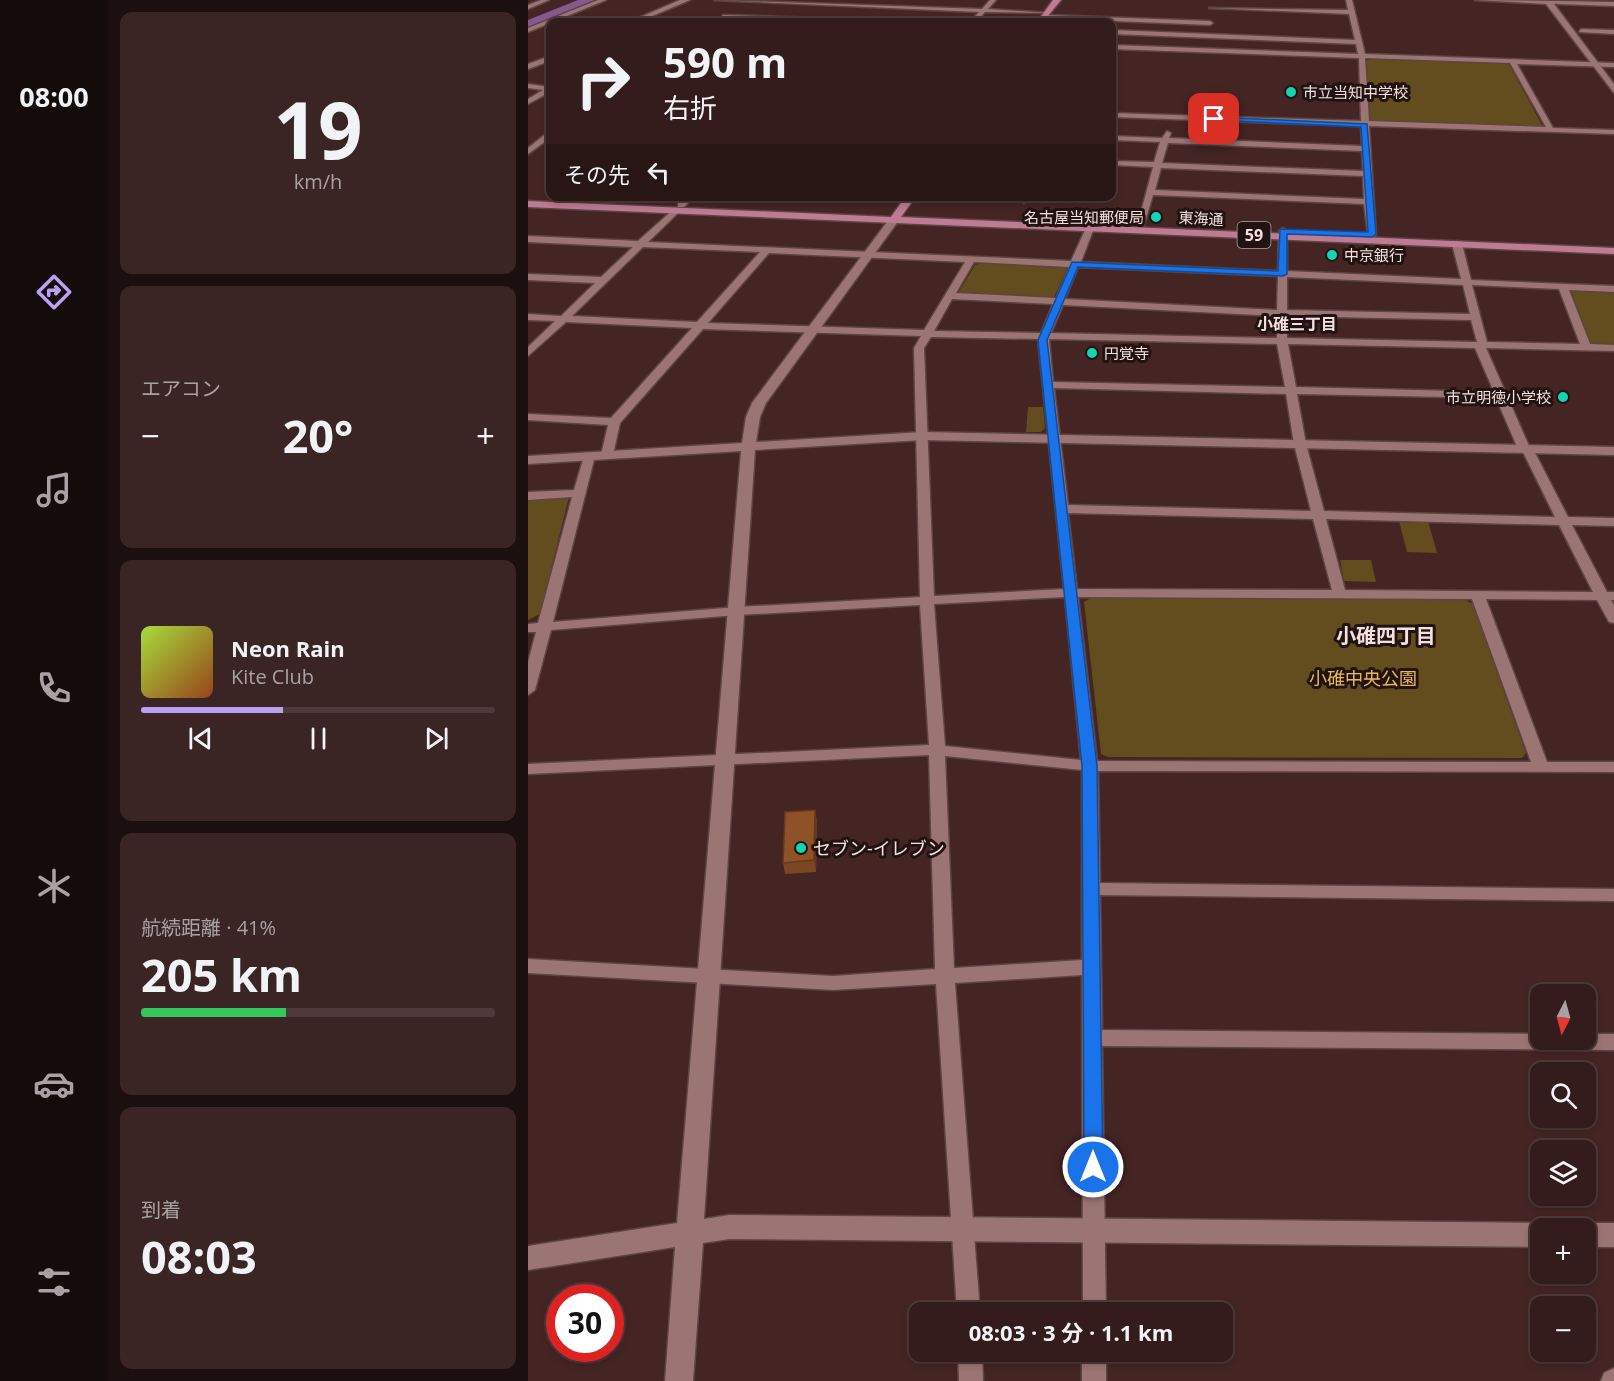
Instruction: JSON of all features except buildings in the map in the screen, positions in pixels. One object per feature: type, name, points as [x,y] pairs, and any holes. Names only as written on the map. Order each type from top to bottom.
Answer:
[{"type":"main road","points":[[1046,15],[1057,0]]},
{"type":"main road","points":[[528,199],[546,200]]},
{"type":"main road","points":[[561,201],[678,208]]},
{"type":"main road","points":[[528,204],[896,217],[907,201]]},
{"type":"main road","name":"東海通","points":[[896,217],[1140,225],[1614,251]]},
{"type":"main road","name":"東海通","points":[[896,217],[1090,228],[1283,234],[1372,234],[1614,245]]},
{"type":"street","points":[[528,5],[546,0]]},
{"type":"street","points":[[560,18],[603,0]]},
{"type":"street","points":[[643,18],[686,0]]},
{"type":"street","points":[[717,0],[1108,18]]},
{"type":"street","points":[[884,18],[904,0]]},
{"type":"street","points":[[977,18],[993,0]]},
{"type":"street","points":[[1206,51],[1213,0]]},
{"type":"street","points":[[1349,0],[1362,57],[1368,202],[1372,234]]},
{"type":"street","points":[[1479,0],[1614,4]]},
{"type":"street","points":[[1553,1],[1611,64],[1614,74]]},
{"type":"street","points":[[1553,1],[1614,90]]},
{"type":"street","points":[[720,18],[756,2]]},
{"type":"street","points":[[1046,15],[1063,8]]},
{"type":"street","points":[[1200,13],[1212,11],[1352,12]]},
{"type":"street","points":[[1116,18],[1210,23]]},
{"type":"street","points":[[528,22],[545,24]]},
{"type":"street","points":[[528,30],[545,24]]},
{"type":"street","points":[[1581,31],[1614,32]]},
{"type":"street","points":[[1116,32],[1358,42]]},
{"type":"street","points":[[1116,47],[1611,64]]},
{"type":"street","points":[[528,67],[546,60]]},
{"type":"street","points":[[1513,62],[1551,130]]},
{"type":"street","points":[[528,86],[546,88]]},
{"type":"street","points":[[528,102],[546,91]]},
{"type":"street","points":[[1116,115],[1614,132]]},
{"type":"street","points":[[1140,225],[1171,117]]},
{"type":"street","points":[[528,137],[546,137]]},
{"type":"street","points":[[1116,138],[1366,149]]},
{"type":"street","points":[[528,152],[546,139]]},
{"type":"street","points":[[1116,163],[1367,174]]},
{"type":"street","points":[[1150,192],[1368,202]]},
{"type":"street","points":[[528,353],[686,201]]},
{"type":"street","points":[[679,1381],[748,447],[753,417],[759,403],[896,217]]},
{"type":"street","points":[[1090,228],[1044,336],[1047,385],[1089,766],[1094,1302]]},
{"type":"street","points":[[1283,234],[1282,341],[1300,444],[1340,596]]},
{"type":"street","points":[[528,239],[1614,289]]},
{"type":"street","points":[[1457,244],[1481,345],[1500,395],[1563,521],[1608,596],[1614,620]]},
{"type":"street","points":[[607,455],[614,422],[767,250]]},
{"type":"street","points":[[968,1302],[945,978],[937,750],[927,601],[919,348],[971,260]]},
{"type":"street","points":[[528,277],[603,280]]},
{"type":"street","points":[[1563,286],[1586,347]]},
{"type":"street","points":[[949,296],[1282,312],[1476,317]]},
{"type":"street","points":[[528,317],[811,331],[1614,348]]},
{"type":"street","points":[[1047,385],[1500,395]]},
{"type":"street","points":[[528,417],[614,422]]},
{"type":"street","points":[[528,460],[923,436],[1614,451]]},
{"type":"street","points":[[528,690],[589,456]]},
{"type":"street","points":[[528,496],[579,493]]},
{"type":"street","points":[[1061,509],[1614,522]]},
{"type":"street","points":[[528,628],[737,611],[1070,594],[1608,596]]},
{"type":"street","points":[[1478,596],[1541,767]]},
{"type":"street","points":[[528,769],[937,750],[1089,766],[1614,766]]},
{"type":"street","points":[[1091,889],[1614,895]]},
{"type":"street","points":[[528,966],[833,983],[945,978],[1091,967]]},
{"type":"street","points":[[1092,1038],[1614,1042]]},
{"type":"street","points":[[528,1258],[729,1227],[1530,1235]]},
{"type":"street","points":[[1596,1235],[1614,1235]]},
{"type":"street","points":[[971,1362],[972,1381]]},
{"type":"street","points":[[1094,1362],[1094,1381]]},
{"type":"green space","points":[[1372,59],[1509,64],[1543,127],[1369,122],[1366,61]]},
{"type":"green space","points":[[982,263],[1067,269],[1054,297],[1048,299],[958,293],[975,265]]},
{"type":"green space","points":[[1571,291],[1614,292],[1614,345],[1590,343]]},
{"type":"green space","points":[[1028,407],[1043,407],[1045,428],[1041,432],[1026,432]]},
{"type":"green space","points":[[569,497],[540,614],[528,620],[528,499]]},
{"type":"green space","points":[[1399,521],[1428,521],[1437,553],[1407,552]]},
{"type":"green space","points":[[1340,560],[1371,560],[1376,582],[1344,581]]},
{"type":"green space","name":"小碓中央公園","points":[[1092,597],[1465,600],[1473,604],[1526,753],[1522,758],[1108,757],[1101,754],[1084,602]]},
{"type":"shaded area","points":[[578,0],[597,0],[553,18],[546,18],[546,21],[528,28],[528,20]]},
{"type":"place","name":"市立当知中学校","points":[[1291,92]]},
{"type":"place","name":"名古屋当知郵便局","points":[[1156,217]]},
{"type":"place","name":"中京銀行","points":[[1332,255]]},
{"type":"place","name":"円覚寺","points":[[1092,353]]},
{"type":"place","name":"市立明徳小学校","points":[[1563,397]]},
{"type":"place","name":"セブン-イレブン","points":[[801,848]]},
{"type":"district","name":"小碓三丁目","points":[[1297,324]]},
{"type":"district","name":"小碓四丁目","points":[[1386,635]]},
{"type":"route","points":[[1093,1167],[1089,766],[1042,340],[1075,264],[1283,274],[1283,231],[1372,234],[1364,125],[1214,119]]}]
